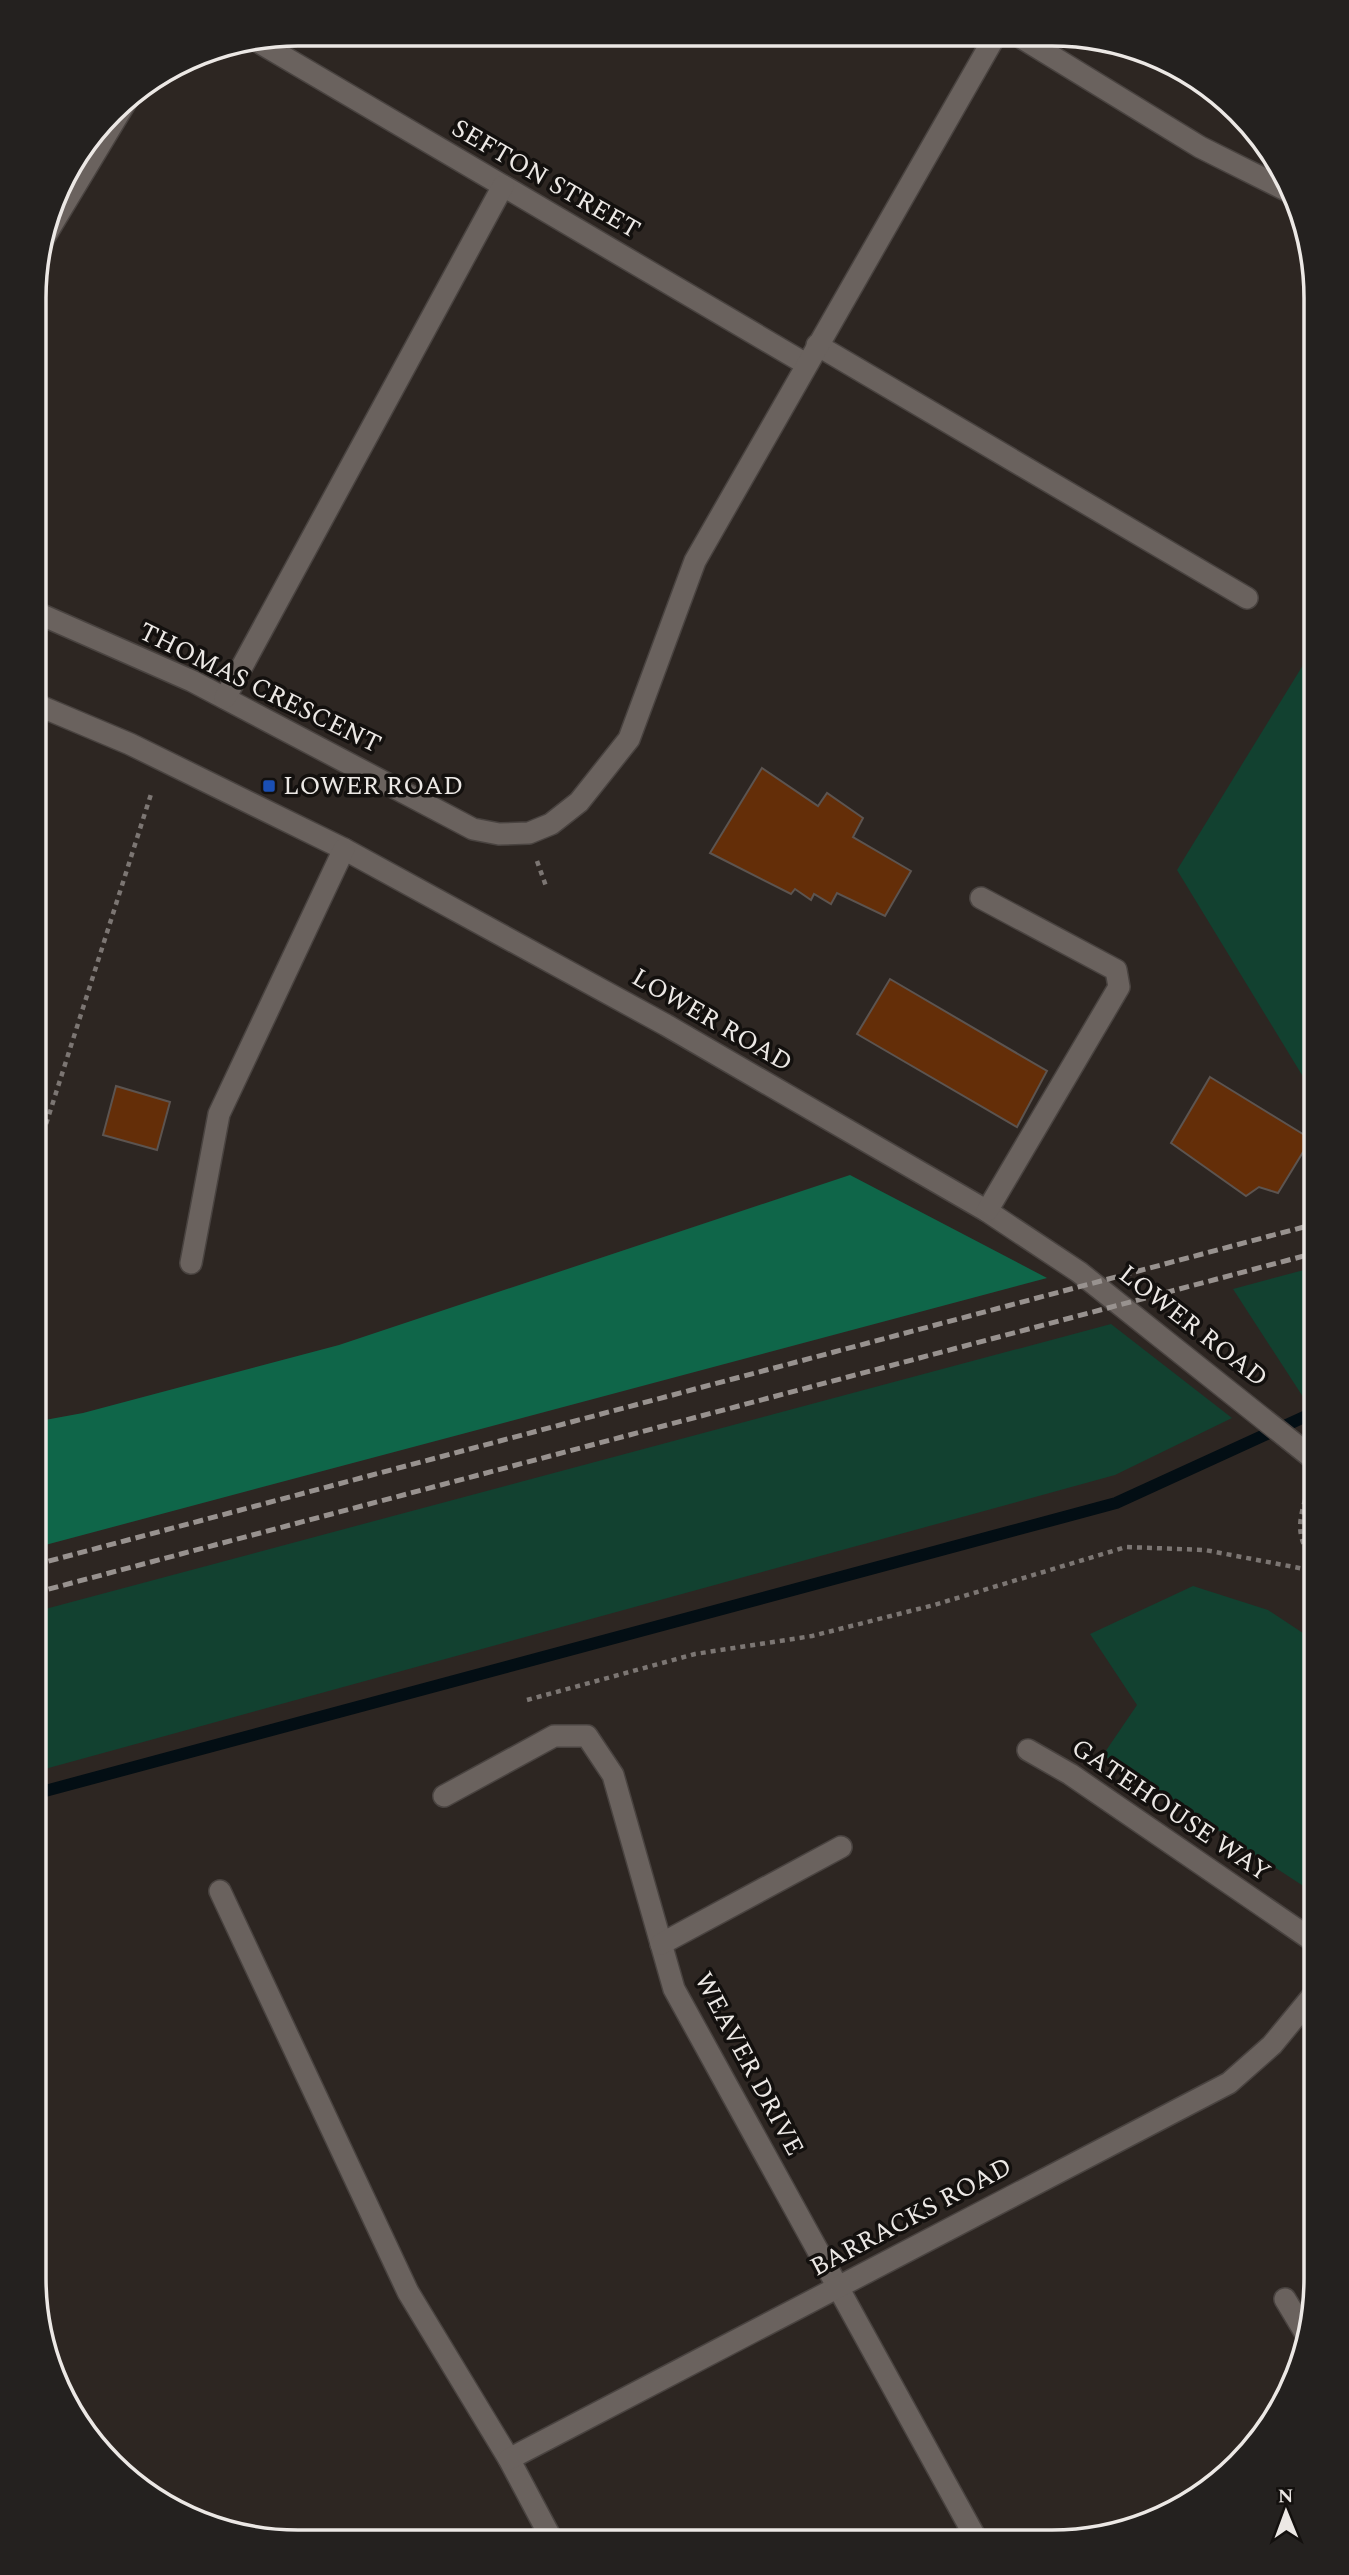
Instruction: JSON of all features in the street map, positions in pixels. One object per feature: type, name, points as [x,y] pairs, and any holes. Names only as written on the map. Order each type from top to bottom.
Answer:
[{"type":"street","name":"THOMAS CRESCENT","points":[[46,617],[225,698],[473,829],[499,834],[529,833],[551,824],[579,802],[629,739],[695,561],[989,46]]},
{"type":"street","points":[[1035,46],[1200,147],[1278,186]]},
{"type":"street","name":"SEFTON STREET","points":[[268,48],[806,364]]},
{"type":"street","points":[[63,206],[109,130]]},
{"type":"street","points":[[225,698],[503,186]]},
{"type":"street","points":[[817,345],[1247,598]]},
{"type":"street","name":"LOWER ROAD","points":[[46,709],[162,760],[344,849],[666,1025],[987,1211],[1079,1272],[1304,1450]]},
{"type":"street","points":[[191,1263],[219,1114],[344,849]]},
{"type":"street","points":[[981,898],[1116,970],[1119,987],[987,1211]]},
{"type":"street","name":"WEAVER DRIVE","points":[[444,1797],[554,1737],[587,1736],[613,1775],[674,1989],[971,2530]]},
{"type":"street","name":"GATEHOUSE WAY","points":[[1028,1750],[1070,1774],[1304,1934]]},
{"type":"street","points":[[661,1944],[841,1847]]},
{"type":"street","points":[[220,1891],[408,2292],[509,2459],[547,2530]]},
{"type":"street","name":"BARRACKS ROAD","points":[[509,2459],[1229,2083],[1272,2045],[1304,2006]]},
{"type":"street","points":[[1285,2299],[1299,2323]]},
{"type":"path","points":[[46,1124],[162,760]]},
{"type":"path","points":[[1304,1504],[1300,1517],[1300,1542],[1304,1548]]},
{"type":"path","points":[[527,1700],[695,1654],[812,1636],[934,1605],[1126,1548],[1205,1549],[1304,1569]]},
{"type":"green space","points":[[1304,664],[1304,1078],[1177,870]]},
{"type":"green space","points":[[850,1175],[1047,1278],[46,1545],[46,1420],[83,1413],[339,1345]]},
{"type":"green space","points":[[1304,1270],[1304,1398],[1233,1289]]},
{"type":"green space","points":[[1111,1324],[1232,1418],[1115,1475],[46,1769],[46,1609]]},
{"type":"green space","points":[[1193,1586],[1268,1610],[1304,1634],[1304,1886],[1103,1755],[1137,1705],[1090,1634]]},
{"type":"building","points":[[762,768],[818,806],[827,793],[863,818],[853,837],[911,871],[885,916],[837,893],[831,904],[814,894],[811,900],[795,889],[791,894],[710,853]]},
{"type":"building","points":[[890,979],[1047,1071],[1017,1127],[857,1034]]},
{"type":"building","points":[[1210,1077],[1304,1135],[1304,1150],[1278,1193],[1259,1187],[1246,1196],[1171,1143]]},
{"type":"building","points":[[116,1086],[170,1102],[157,1150],[103,1135]]},
{"type":"waterway","points":[[46,1791],[1116,1503],[1304,1417]]},
{"type":"railway","points":[[46,1562],[1304,1227]]},
{"type":"railway","points":[[46,1590],[1304,1256]]},
{"type":"place","name":"LOWER ROAD","points":[[269,786]]}]
